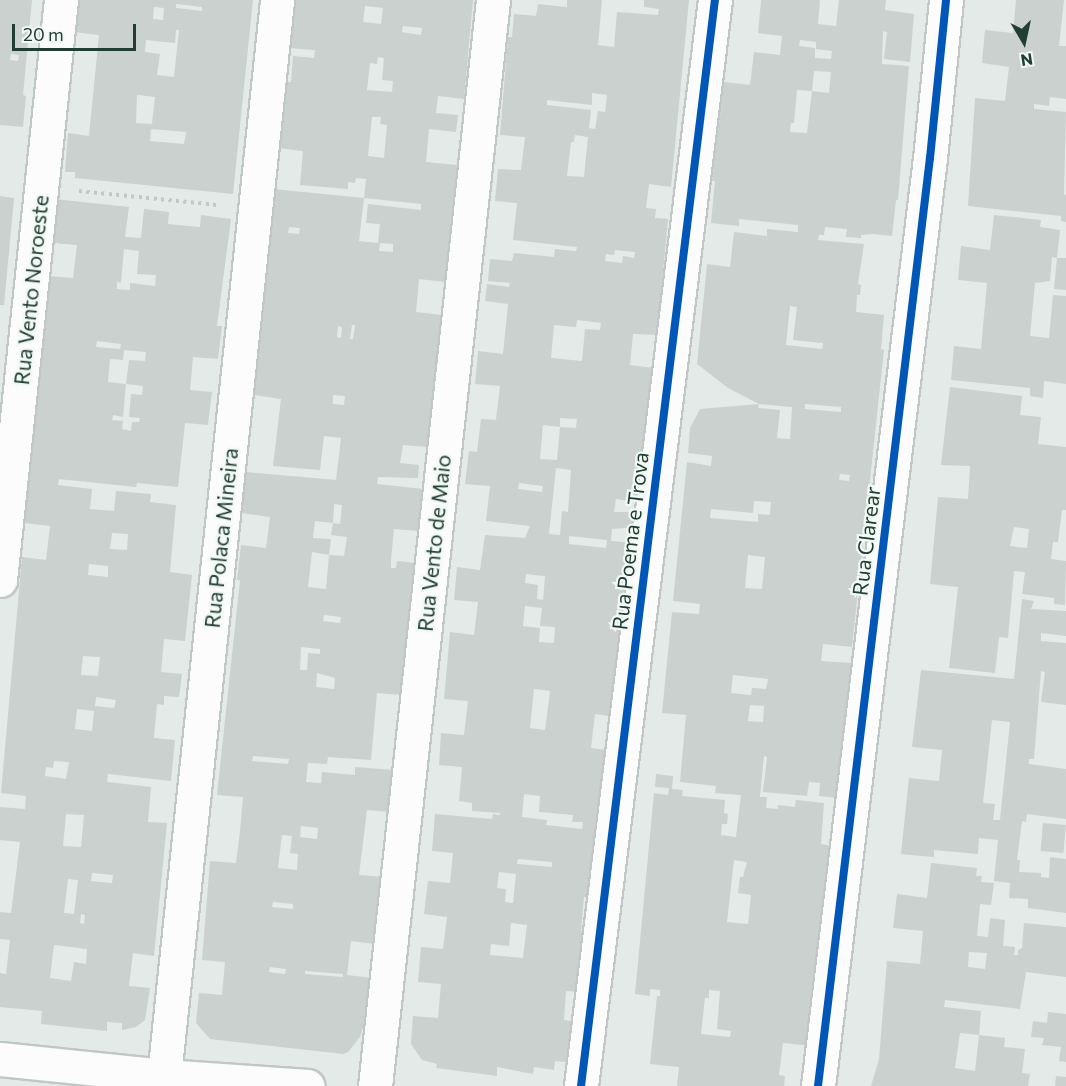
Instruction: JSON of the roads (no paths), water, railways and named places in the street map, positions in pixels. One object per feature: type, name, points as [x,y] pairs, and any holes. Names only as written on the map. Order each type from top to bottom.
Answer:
[{"type":"street","name":"Rua Vento Noroeste","points":[[0,580],[61,0]]},
{"type":"street","name":"Rua Polaca Mineira","points":[[164,1076],[257,209],[277,0]]},
{"type":"street","name":"Rua Vento de Maio","points":[[375,1086],[493,0]]},
{"type":"street","name":"Rua Poema e Trova","points":[[580,1086],[715,0]]},
{"type":"street","name":"Rua Clarear","points":[[818,1086],[930,158],[946,0]]},
{"type":"street","points":[[0,1059],[164,1076],[308,1086]]}]
